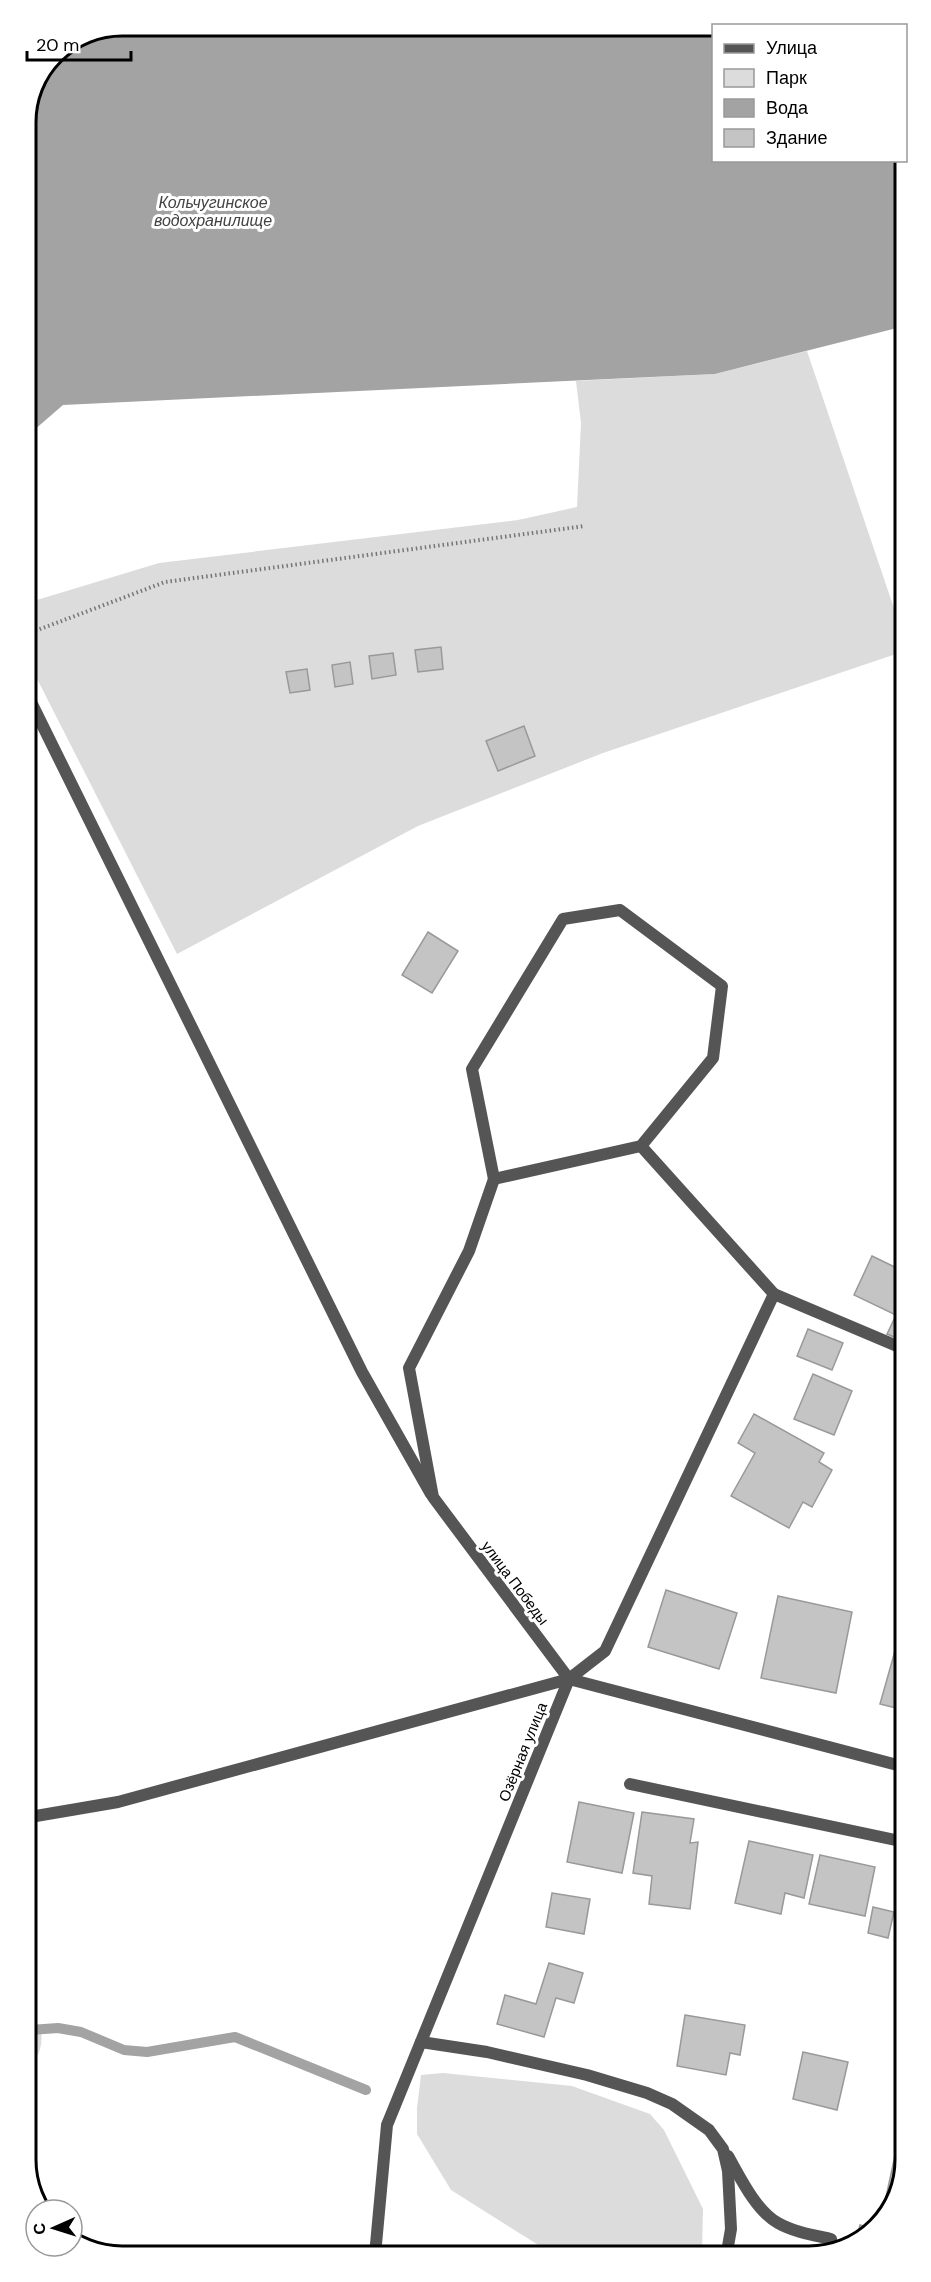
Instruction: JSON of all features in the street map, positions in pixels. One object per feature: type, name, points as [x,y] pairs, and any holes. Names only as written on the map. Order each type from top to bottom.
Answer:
[{"type":"street","points":[[36,712],[362,1372],[434,1497]]},
{"type":"street","points":[[620,910],[722,986],[713,1058],[640,1146],[494,1179],[472,1069],[563,919],[620,910]]},
{"type":"street","points":[[640,1146],[774,1294],[895,1345]]},
{"type":"street","name":"улица Победы","points":[[494,1179],[469,1251],[410,1368],[434,1497],[569,1679]]},
{"type":"street","name":"Озёрная улица","points":[[376,2246],[387,2125],[569,1679],[605,1651],[774,1294]]},
{"type":"street","points":[[36,1816],[118,1802],[569,1679],[895,1765]]},
{"type":"street","points":[[630,1784],[895,1840]]},
{"type":"street","points":[[421,2042],[487,2052],[587,2075],[646,2093],[672,2104],[709,2130],[751,2195],[776,2222],[791,2229],[831,2239]]},
{"type":"street","points":[[723,2149],[728,2171],[731,2229],[728,2246]]},
{"type":"path","points":[[36,631],[165,582],[585,526]]},
{"type":"green space","points":[[807,351],[895,611],[895,654],[603,753],[418,826],[177,954],[36,677],[36,600],[159,563],[518,520],[577,507],[581,423],[576,381],[715,374]]},
{"type":"green space","points":[[40,2028],[42,2038],[36,2058],[36,2029]]},
{"type":"green space","points":[[443,2073],[572,2086],[650,2114],[664,2130],[703,2209],[702,2246],[540,2246],[451,2190],[417,2134],[421,2075]]},
{"type":"water","name":"Кольчугинское водохранилище","points":[[122,36],[712,36],[712,162],[895,162],[895,329],[715,374],[63,405],[36,428],[36,116],[43,89],[50,74],[61,61],[74,50],[105,38]]},
{"type":"building","points":[[441,647],[443,669],[418,672],[415,650]]},
{"type":"building","points":[[393,653],[396,675],[372,679],[369,656]]},
{"type":"building","points":[[350,662],[353,684],[335,687],[332,665]]},
{"type":"building","points":[[307,669],[310,690],[290,693],[286,672]]},
{"type":"building","points":[[524,726],[535,756],[498,771],[486,741]]},
{"type":"building","points":[[428,932],[458,951],[432,993],[402,975]]},
{"type":"building","points":[[872,1256],[895,1267],[895,1315],[854,1295]]},
{"type":"building","points":[[895,1317],[895,1337],[887,1334]]},
{"type":"building","points":[[808,1329],[843,1343],[832,1370],[797,1356]]},
{"type":"building","points":[[813,1374],[852,1391],[834,1435],[794,1419]]},
{"type":"building","points":[[754,1414],[824,1453],[819,1462],[832,1470],[812,1507],[803,1502],[789,1528],[731,1496],[755,1453],[738,1443]]},
{"type":"building","points":[[666,1590],[737,1613],[719,1669],[648,1647]]},
{"type":"building","points":[[778,1596],[852,1612],[836,1693],[761,1678]]},
{"type":"building","points":[[895,1651],[895,1708],[880,1704]]},
{"type":"building","points":[[579,1802],[634,1813],[622,1873],[567,1862]]},
{"type":"building","points":[[642,1812],[694,1819],[690,1843],[698,1842],[690,1909],[649,1904],[652,1876],[633,1873]]},
{"type":"building","points":[[749,1841],[813,1855],[804,1898],[785,1893],[781,1914],[735,1903]]},
{"type":"building","points":[[820,1855],[875,1867],[865,1916],[809,1904]]},
{"type":"building","points":[[552,1893],[590,1899],[584,1934],[546,1927]]},
{"type":"building","points":[[873,1907],[894,1912],[888,1938],[868,1933]]},
{"type":"building","points":[[549,1963],[583,1973],[574,2003],[556,1998],[544,2037],[497,2024],[505,1995],[536,2004]]},
{"type":"building","points":[[685,2015],[745,2025],[740,2055],[730,2053],[726,2075],[677,2066]]},
{"type":"building","points":[[803,2052],[848,2062],[837,2110],[793,2099]]},
{"type":"building","points":[[895,2156],[893,2177],[886,2197]]},
{"type":"waterway","points":[[36,2030],[58,2028],[81,2032],[124,2050],[147,2052],[235,2037],[366,2090]]}]
